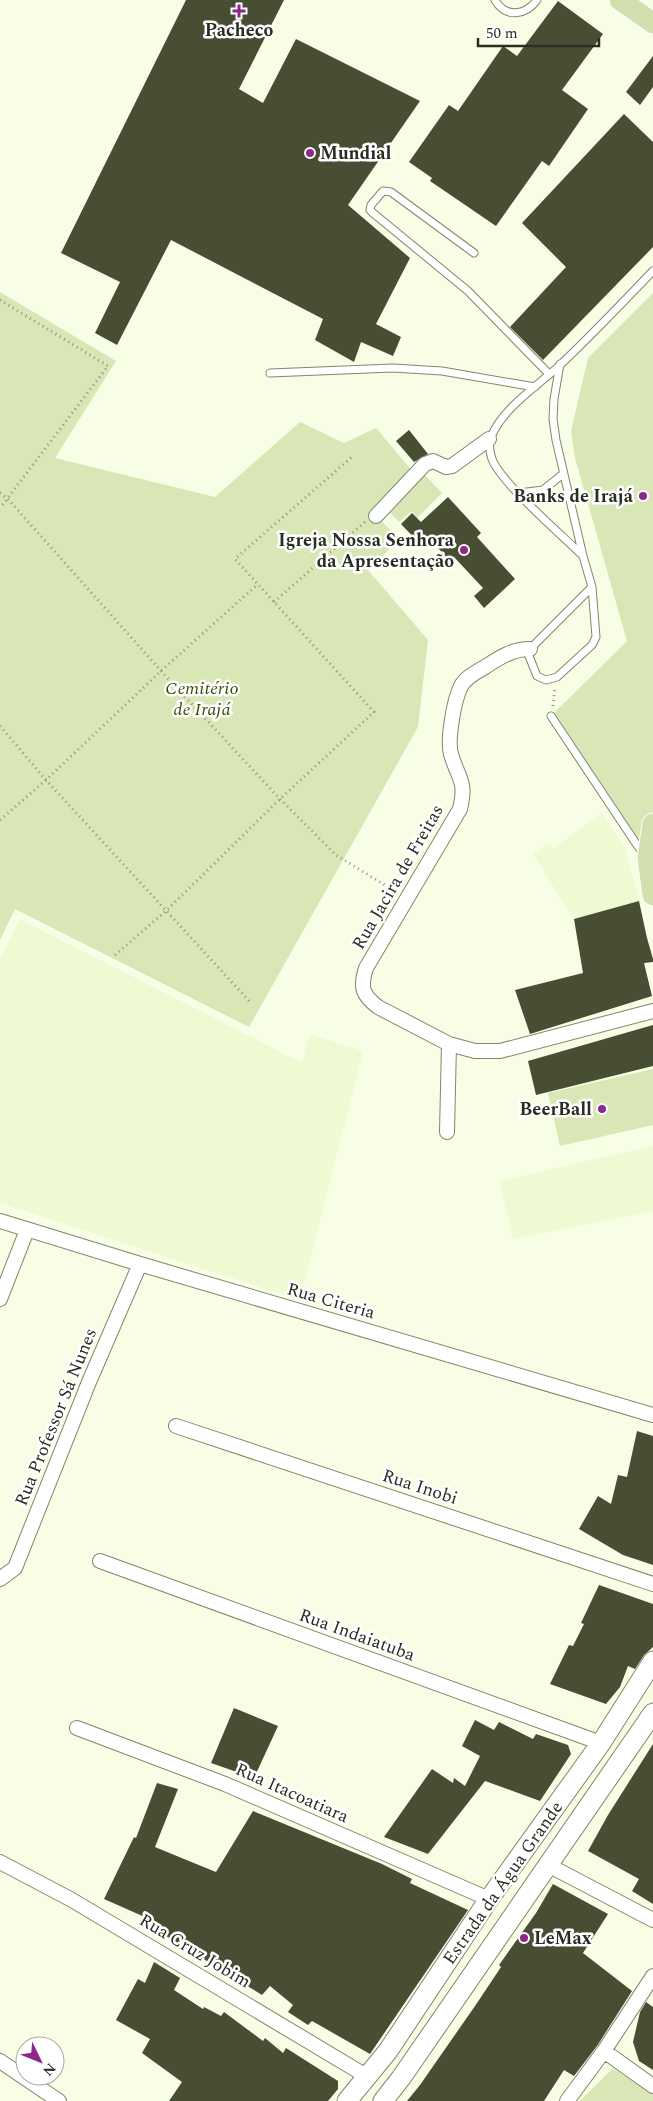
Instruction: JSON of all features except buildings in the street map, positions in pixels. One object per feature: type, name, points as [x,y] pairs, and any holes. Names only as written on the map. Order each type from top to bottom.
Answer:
[{"type":"main road","points":[[620,0],[653,23]]},
{"type":"main road","points":[[653,824],[648,858],[653,895]]},
{"type":"main road","name":"Estrada da Água Grande","points":[[347,2101],[388,2051],[489,1899],[601,1743],[653,1661]]},
{"type":"main road","name":"Estrada da Água Grande","points":[[383,2101],[653,1713]]},
{"type":"street","points":[[376,516],[425,464],[433,462],[446,467],[452,466],[489,439]]},
{"type":"street","name":"Rua Jacira de Freitas","points":[[449,1044],[368,1000],[363,990],[362,978],[406,899],[460,809],[463,794],[462,779],[450,753],[449,740],[461,686],[470,676],[506,654],[521,649],[530,649]]},
{"type":"street","points":[[447,1132],[449,1044],[475,1051],[500,1051],[653,1011]]},
{"type":"street","name":"Rua Citeria","points":[[0,1221],[140,1264],[653,1414]]},
{"type":"street","points":[[0,1299],[27,1230]]},
{"type":"street","name":"Rua Professor Sá Nunes","points":[[0,1579],[15,1568],[89,1382],[140,1264]]},
{"type":"street","name":"Rua Inobi","points":[[176,1426],[653,1584]]},
{"type":"street","name":"Rua Indaiatuba","points":[[100,1561],[601,1743]]},
{"type":"street","name":"Rua Itacoatiara","points":[[77,1728],[203,1775],[489,1899]]},
{"type":"street","name":"Rua Cruz Jobim","points":[[0,1862],[72,1900],[368,2077]]},
{"type":"street","points":[[548,1865],[653,1920]]},
{"type":"street","points":[[567,2101],[604,2051],[653,1976]]},
{"type":"street","points":[[604,2051],[653,2086]]},
{"type":"street","points":[[0,2061],[59,2101]]},
{"type":"lane","points":[[496,0],[499,6],[508,12],[518,14],[528,10],[537,0]]},
{"type":"lane","points":[[474,253],[391,192],[382,191],[371,205],[370,210],[373,213],[468,291],[549,374]]},
{"type":"lane","points":[[583,556],[518,493],[496,468],[492,458],[489,439],[507,412],[560,364],[653,271]]},
{"type":"lane","points":[[560,364],[554,399],[553,419],[563,474],[592,587],[596,637],[592,645],[557,677],[546,680],[537,676],[529,656],[530,649],[592,587]]},
{"type":"lane","points":[[270,373],[393,368],[442,371],[535,387]]},
{"type":"lane","points":[[518,493],[543,490],[563,474]]},
{"type":"lane","points":[[551,716],[637,845],[648,858]]},
{"type":"path","points":[[0,300],[108,366],[0,508]]},
{"type":"path","points":[[115,955],[166,911],[280,799],[374,712],[234,558],[353,456]]},
{"type":"path","points":[[0,493],[8,499],[161,670],[280,799],[336,855],[406,899]]},
{"type":"path","points":[[274,602],[367,520],[376,516]]},
{"type":"path","points":[[0,820],[46,780],[161,670],[258,584]]},
{"type":"path","points":[[551,716],[557,677]]},
{"type":"path","points":[[0,726],[46,780],[251,1003]]},
{"type":"shaded area","points":[[602,814],[625,848],[639,901],[591,914],[591,916],[574,919],[533,854],[550,843],[553,848]]},
{"type":"shaded area","points":[[20,919],[302,1063],[310,1034],[363,1051],[300,1300],[0,1203],[0,960]]},
{"type":"shaded area","points":[[653,1146],[653,1211],[513,1239],[500,1181]]},
{"type":"green space","name":"Cemitério de Irajá","points":[[0,292],[116,361],[55,458],[215,497],[300,422],[344,443],[376,428],[414,473],[376,516],[400,539],[368,570],[428,640],[418,727],[249,1027],[15,909],[0,940]]},
{"type":"green space","points":[[653,293],[653,812],[645,853],[554,713],[627,641],[575,458],[571,431],[588,358]]},
{"type":"green space","points":[[425,475],[442,493],[417,518],[412,511],[399,522],[387,510]]},
{"type":"green space","name":"BeerBall","points":[[653,1069],[653,1125],[560,1146],[548,1093]]},
{"type":"green space","points":[[613,2068],[653,2095],[653,2101],[580,2101]]},
{"type":"place","name":"Pacheco","points":[[239,11]]},
{"type":"place","name":"Mundial","points":[[310,153]]},
{"type":"place","name":"Banks de Irajá","points":[[643,496]]},
{"type":"place","name":"Igreja Nossa Senhora da Apresentação","points":[[464,550]]},
{"type":"place","name":"BeerBall","points":[[602,1109]]},
{"type":"place","name":"LeMax","points":[[524,1938]]}]
